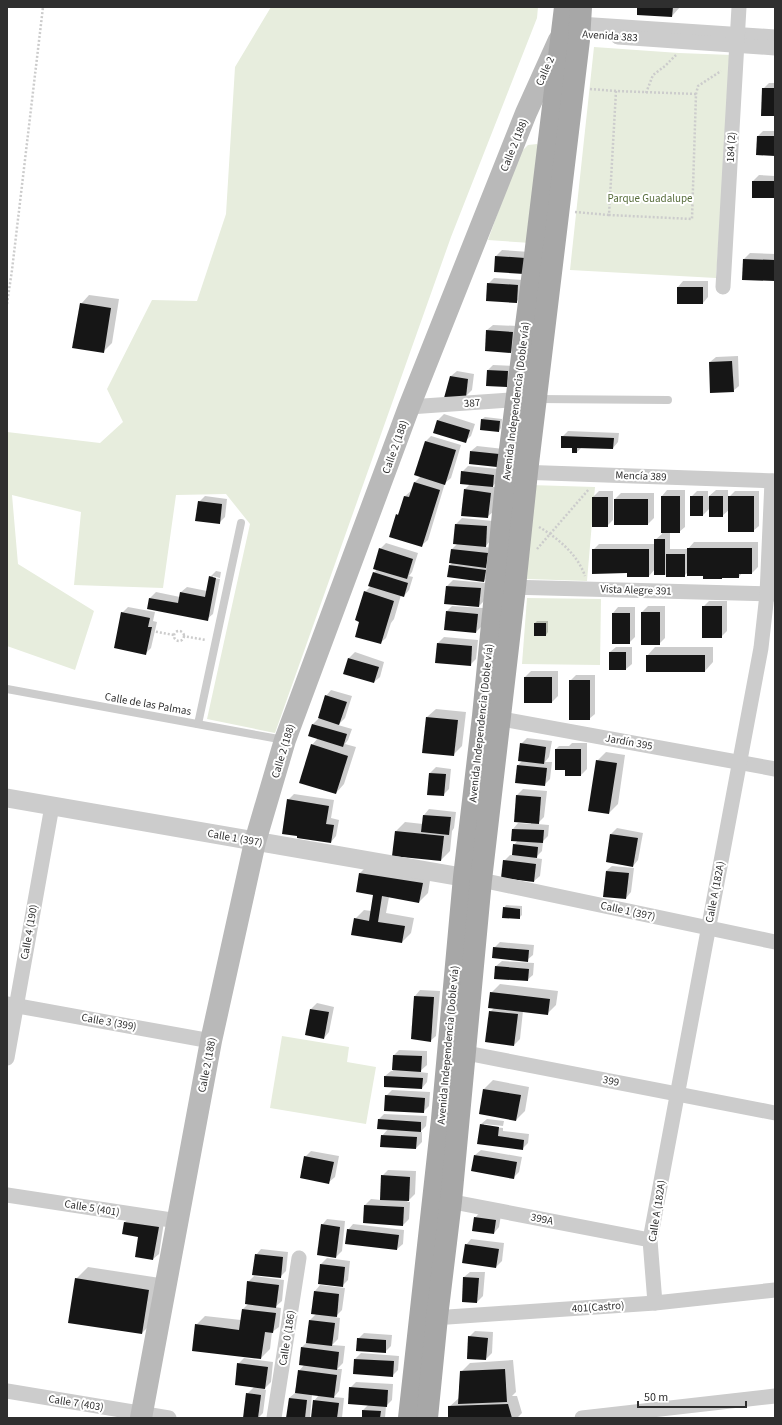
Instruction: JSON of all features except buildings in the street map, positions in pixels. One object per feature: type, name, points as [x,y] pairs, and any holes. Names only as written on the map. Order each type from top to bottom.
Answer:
[{"type":"main road","points":[[565,7],[576,29]]},
{"type":"main road","name":"Avenida Independencia (Doble vía)","points":[[426,1418],[429,1317],[442,1200],[472,879],[506,587],[525,399],[572,88],[576,29]]},
{"type":"main road","name":"Avenida Independencia (Doble vía)","points":[[525,399],[534,264],[576,29]]},
{"type":"main road","name":"Calle 2","points":[[526,113],[576,29]]},
{"type":"main road","name":"Calle 2 (188)","points":[[141,1416],[211,1041],[255,842],[285,740],[410,407],[526,113]]},
{"type":"main road","name":"Avenida Independencia (Doble vía)","points":[[506,587],[522,512],[517,472]]},
{"type":"main road","name":"Avenida Independencia (Doble vía)","points":[[409,1418],[429,1317]]},
{"type":"street","name":"184 (2)","points":[[723,287],[739,7]]},
{"type":"street","name":"Avenida 383","points":[[576,29],[737,40],[775,48]]},
{"type":"street","name":"Avenida 383","points":[[737,40],[775,36]]},
{"type":"street","name":"387","points":[[410,407],[525,399]]},
{"type":"street","name":"Mencía 389","points":[[517,472],[773,481]]},
{"type":"street","name":"Calle A (182A)","points":[[655,1303],[650,1240],[771,594],[773,481]]},
{"type":"street","name":"Vista Alegre 391","points":[[506,587],[771,594]]},
{"type":"street","name":"Jardín 395","points":[[491,717],[775,770]]},
{"type":"street","name":"Calle 1 (397)","points":[[7,798],[472,879],[775,942]]},
{"type":"street","name":"Calle 4 (190)","points":[[7,1058],[11,1005],[52,806]]},
{"type":"street","name":"Calle 3 (399)","points":[[11,1005],[211,1041]]},
{"type":"street","name":"399","points":[[456,1051],[775,1113]]},
{"type":"street","name":"Calle 5 (401)","points":[[7,1195],[178,1221]]},
{"type":"street","name":"399A","points":[[442,1200],[650,1240]]},
{"type":"street","name":"Calle 0 (186)","points":[[274,1418],[299,1258]]},
{"type":"street","name":"401(Castro)","points":[[429,1317],[655,1303],[775,1290]]},
{"type":"street","name":"Calle 7 (403)","points":[[7,1392],[141,1416],[169,1418]]},
{"type":"street","points":[[582,1418],[775,1396]]},
{"type":"lane","points":[[525,399],[668,400]]},
{"type":"lane","points":[[198,724],[241,523]]},
{"type":"lane","name":"Calle de las Palmas","points":[[7,689],[285,740]]},
{"type":"path","points":[[7,304],[44,7]]},
{"type":"path","points":[[616,91],[609,214],[692,219],[696,94],[698,86],[727,68],[737,40]]},
{"type":"path","points":[[646,93],[653,75],[679,53]]},
{"type":"path","points":[[572,88],[646,93],[696,94]]},
{"type":"path","points":[[533,553],[588,489],[595,487],[601,475]]},
{"type":"path","points":[[522,512],[532,522],[550,534],[578,559],[591,589]]},
{"type":"path","points":[[152,631],[174,635]]},
{"type":"path","points":[[174,635],[178,631],[183,633],[184,636],[215,642]]},
{"type":"path","points":[[174,635],[174,638],[178,641],[183,639],[184,636]]},
{"type":"green space","points":[[271,7],[538,7],[537,18],[451,237],[275,733],[207,719],[250,524],[226,494],[176,495],[163,588],[74,585],[81,512],[12,495],[18,564],[94,611],[75,670],[7,646],[7,432],[100,443],[123,422],[107,389],[152,300],[197,301],[226,214],[235,67]]},
{"type":"green space","name":"Parque Guadalupe","points":[[594,47],[732,55],[716,278],[570,270]]},
{"type":"green space","points":[[537,144],[542,151],[531,243],[488,240],[519,154],[528,145]]},
{"type":"green space","points":[[530,485],[595,487],[587,581],[527,579]]},
{"type":"green space","points":[[527,598],[601,599],[600,665],[522,664]]},
{"type":"green space","points":[[282,1036],[349,1047],[347,1062],[376,1067],[366,1124],[270,1108]]}]
